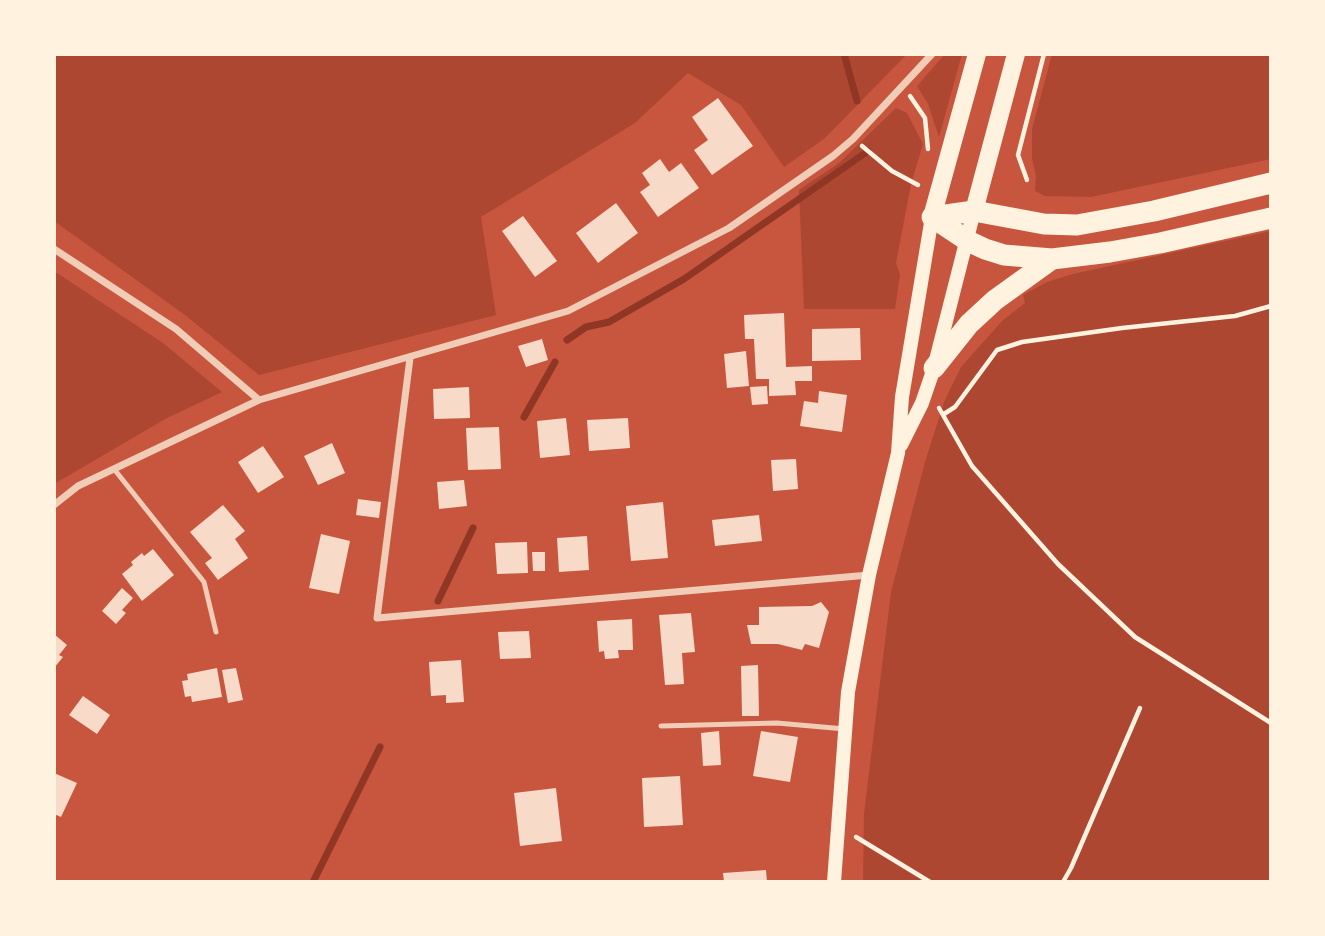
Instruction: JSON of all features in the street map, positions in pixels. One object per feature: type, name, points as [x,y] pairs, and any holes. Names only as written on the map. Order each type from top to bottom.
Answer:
[{"type":"highway","points":[[932,217],[974,211],[1044,224],[1077,225],[1154,211],[1271,183]]},
{"type":"highway","points":[[932,217],[968,241],[1004,255],[1052,259],[1160,243],[1271,218]]},
{"type":"highway","points":[[934,368],[969,324],[995,300],[1052,259]]},
{"type":"main road","points":[[834,882],[848,692],[869,575],[898,453],[902,397],[932,217],[977,54]]},
{"type":"main road","points":[[898,453],[922,403],[934,368],[1016,54]]},
{"type":"street","points":[[54,505],[78,486],[259,400],[568,311],[729,228],[833,156],[904,87],[932,54]]},
{"type":"street","points":[[54,249],[176,330],[259,400]]},
{"type":"street","points":[[410,358],[377,618],[869,575]]},
{"type":"lane","points":[[114,469],[204,582],[216,632]]},
{"type":"lane","points":[[662,726],[777,723],[845,729]]},
{"type":"path","points":[[1027,180],[1018,155],[1044,54]]},
{"type":"path","points":[[904,87],[925,118],[928,149],[925,161]]},
{"type":"path","points":[[853,138],[892,171],[918,185]]},
{"type":"path","points":[[916,198],[922,173]]},
{"type":"path","points":[[944,414],[955,407],[997,350],[1022,342],[1235,316],[1271,306]]},
{"type":"path","points":[[939,408],[972,466],[1058,564],[1135,637],[1271,723]]},
{"type":"path","points":[[1063,882],[1140,708]]},
{"type":"path","points":[[854,836],[930,882]]},
{"type":"shaded area","points":[[54,54],[907,54],[824,139],[784,167],[741,105],[688,73],[635,123],[481,217],[496,315],[259,375],[185,315],[54,221]]},
{"type":"shaded area","points":[[945,54],[962,54],[939,137],[928,104],[917,86]]},
{"type":"shaded area","points":[[1052,54],[1271,54],[1271,159],[1091,197],[1045,196],[1035,191],[1032,129]]},
{"type":"shaded area","points":[[896,108],[907,113],[923,144],[911,184],[896,263],[900,275],[895,309],[804,309],[799,190],[839,163]]},
{"type":"shaded area","points":[[1271,231],[1271,882],[863,882],[864,814],[891,592],[925,462],[944,402],[961,367],[1003,320],[1025,303],[1023,295],[1047,282]]},
{"type":"shaded area","points":[[54,271],[163,343],[222,392],[167,418],[54,484]]},
{"type":"building","points":[[718,98],[753,146],[712,175],[694,150],[708,140],[692,117]]},
{"type":"building","points":[[660,159],[669,172],[681,163],[699,188],[658,217],[640,192],[650,185],[642,173]]},
{"type":"building","points":[[616,203],[638,233],[598,263],[576,233]]},
{"type":"building","points":[[523,216],[557,261],[535,277],[502,231]]},
{"type":"building","points":[[784,313],[786,367],[812,366],[812,381],[795,381],[796,395],[769,396],[769,379],[756,379],[754,339],[745,339],[744,315]]},
{"type":"building","points":[[860,328],[861,360],[812,361],[812,329]]},
{"type":"building","points":[[542,339],[548,360],[526,367],[518,346]]},
{"type":"building","points":[[746,351],[749,386],[727,388],[724,354]]},
{"type":"building","points":[[767,386],[768,404],[752,405],[750,387]]},
{"type":"building","points":[[469,387],[470,418],[434,419],[433,389]]},
{"type":"building","points":[[819,391],[847,395],[842,432],[800,426],[804,401],[818,403]]},
{"type":"building","points":[[566,418],[570,455],[540,458],[537,421]]},
{"type":"building","points":[[628,418],[630,448],[589,451],[587,420]]},
{"type":"building","points":[[499,427],[501,469],[468,470],[466,428]]},
{"type":"building","points":[[332,443],[345,473],[318,485],[304,456]]},
{"type":"building","points":[[263,446],[284,477],[258,493],[238,462]]},
{"type":"building","points":[[796,459],[798,489],[773,491],[771,460]]},
{"type":"building","points":[[464,480],[467,506],[439,509],[437,482]]},
{"type":"building","points":[[358,499],[381,502],[379,518],[356,515]]},
{"type":"building","points":[[663,502],[668,558],[631,561],[626,506]]},
{"type":"building","points":[[223,505],[245,531],[235,539],[248,558],[218,580],[205,563],[212,558],[190,532]]},
{"type":"building","points":[[759,515],[762,541],[715,546],[712,520]]},
{"type":"building","points":[[321,534],[350,541],[339,594],[309,588]]},
{"type":"building","points":[[587,536],[589,570],[559,572],[557,538]]},
{"type":"building","points":[[527,542],[528,573],[497,574],[495,543]]},
{"type":"building","points":[[153,549],[174,575],[142,601],[122,574],[142,553],[144,556]]},
{"type":"building","points":[[532,552],[545,552],[545,571],[533,571]]},
{"type":"building","points":[[122,588],[133,598],[122,610],[126,613],[116,624],[102,611]]},
{"type":"building","points":[[821,602],[829,612],[819,648],[805,644],[802,650],[778,644],[751,644],[747,625],[759,625],[759,607],[812,606]]},
{"type":"building","points":[[691,613],[695,652],[682,653],[684,684],[665,685],[659,615]]},
{"type":"building","points":[[632,619],[633,650],[618,650],[619,658],[605,659],[604,651],[599,652],[597,621]]},
{"type":"building","points":[[529,631],[531,658],[500,659],[498,632]]},
{"type":"building","points":[[54,634],[67,645],[59,655],[63,657],[54,668]]},
{"type":"building","points":[[461,660],[464,702],[446,703],[446,695],[431,696],[429,662]]},
{"type":"building","points":[[758,665],[759,716],[742,716],[741,666]]},
{"type":"building","points":[[217,668],[222,697],[192,702],[191,696],[185,697],[182,681],[188,680],[187,674]]},
{"type":"building","points":[[236,668],[243,700],[228,703],[222,670]]},
{"type":"building","points":[[83,696],[110,715],[97,734],[69,715]]},
{"type":"building","points":[[719,731],[721,765],[703,766],[701,733]]},
{"type":"building","points":[[761,731],[798,737],[790,782],[753,776]]},
{"type":"building","points":[[54,773],[77,783],[61,817],[54,814]]},
{"type":"building","points":[[680,776],[683,825],[644,827],[642,778]]},
{"type":"building","points":[[556,788],[562,841],[520,846],[514,793]]},
{"type":"building","points":[[766,870],[767,882],[724,882],[723,873]]},
{"type":"waterway","points":[[844,54],[857,101]]},
{"type":"waterway","points":[[567,340],[586,327],[609,322],[684,279],[868,151]]},
{"type":"waterway","points":[[524,417],[555,362]]},
{"type":"waterway","points":[[438,601],[473,528]]},
{"type":"waterway","points":[[313,882],[380,747]]}]
